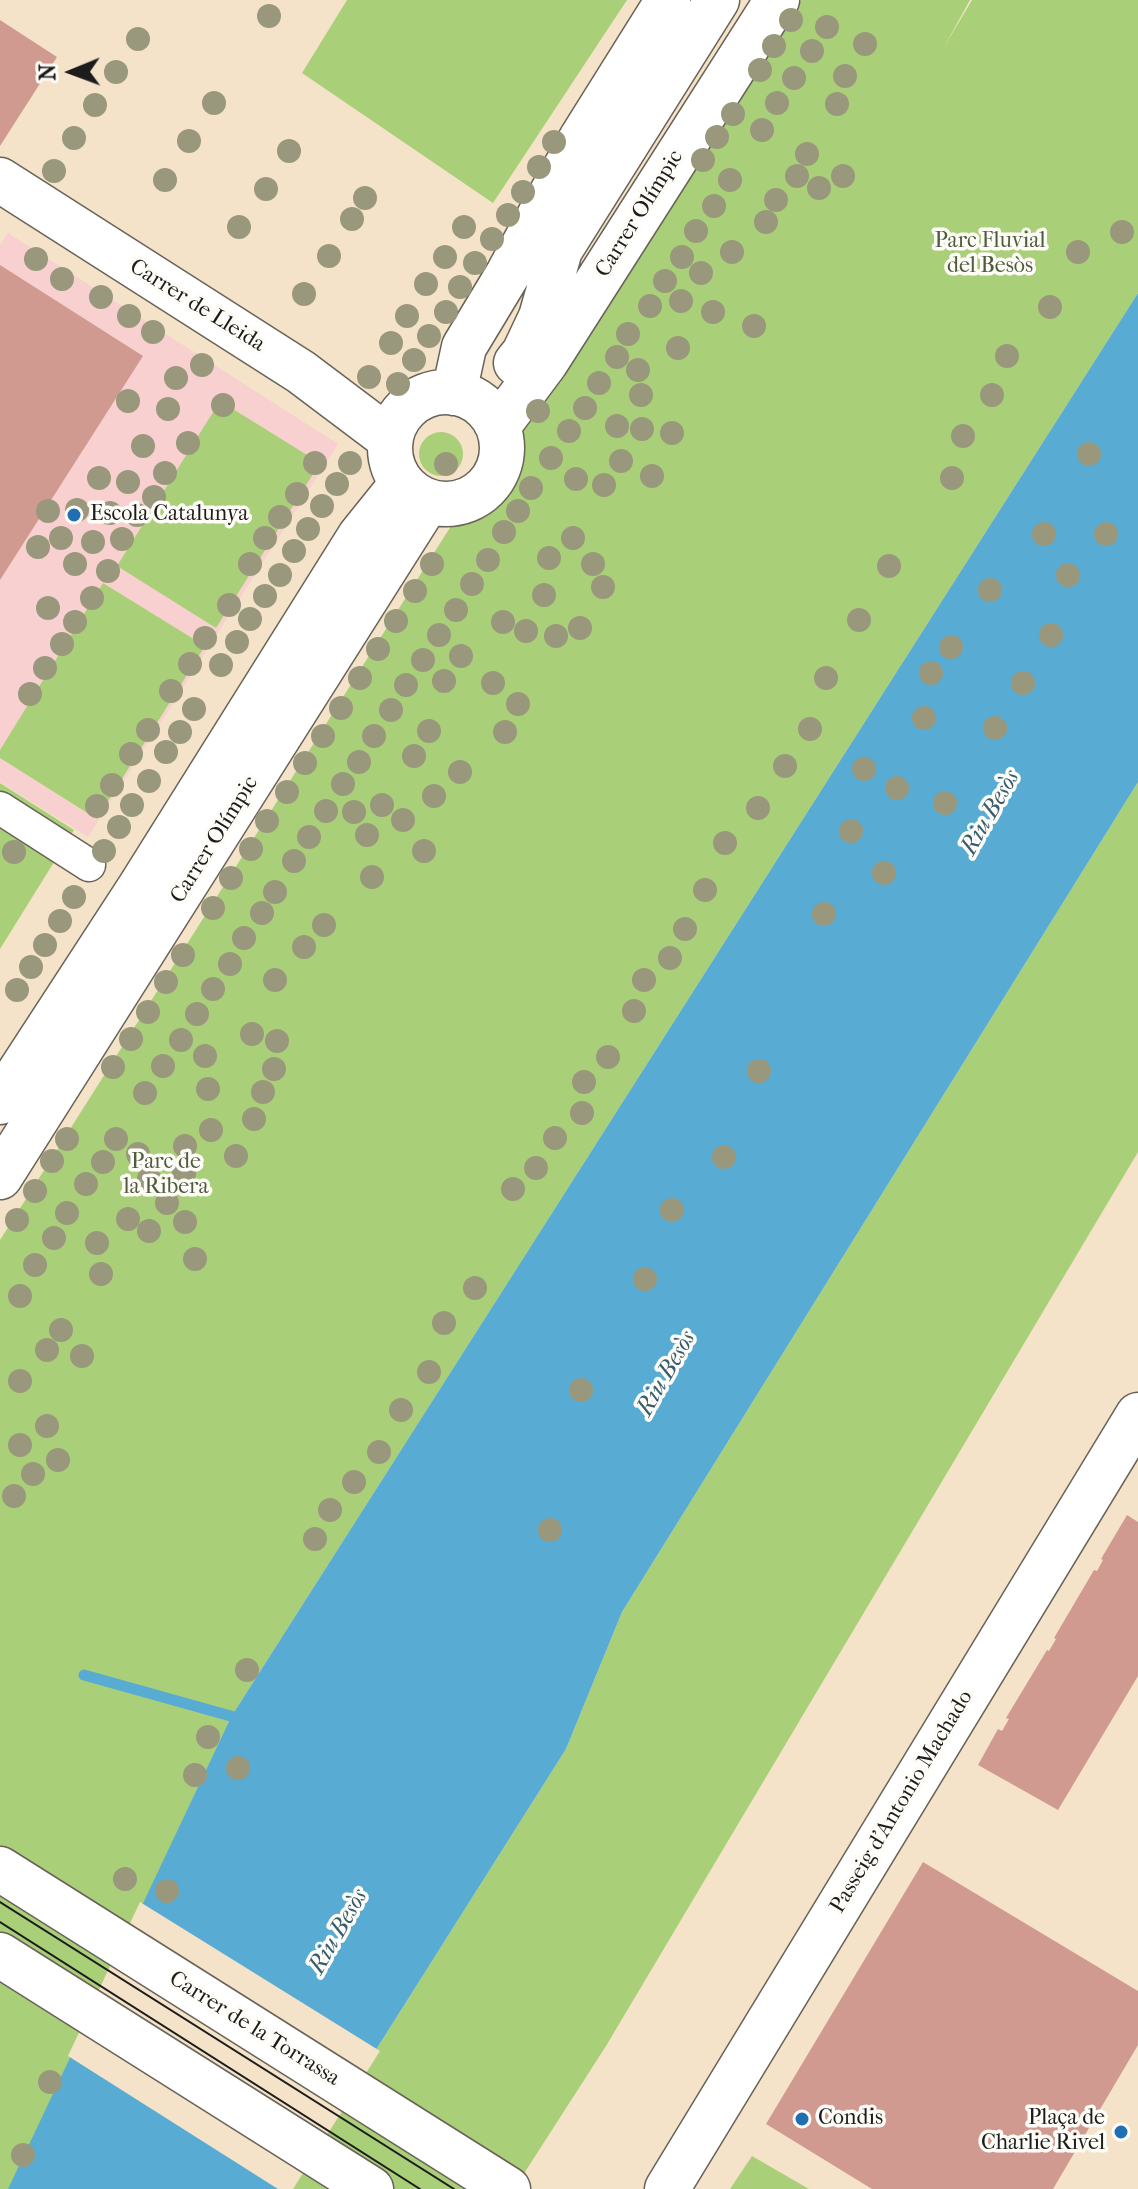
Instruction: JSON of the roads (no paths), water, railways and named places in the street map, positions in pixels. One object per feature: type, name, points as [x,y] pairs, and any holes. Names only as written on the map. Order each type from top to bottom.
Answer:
[{"type":"street","points":[[479,407],[433,394],[413,403],[398,419],[390,439],[393,471],[414,493],[446,504],[465,501],[481,492],[493,479],[501,462],[503,443],[479,407],[464,347],[508,274],[581,139],[668,0]]},
{"type":"street","points":[[479,407],[524,353],[541,317],[560,250],[717,0]]},
{"type":"street","name":"Carrer Olímpic","points":[[479,407],[546,362],[777,0]]},
{"type":"street","name":"Carrer de Lleida","points":[[0,180],[301,372],[390,439]]},
{"type":"street","points":[[464,347],[509,287],[560,250]]},
{"type":"street","name":"Carrer Olímpic","points":[[0,1102],[140,887],[360,536],[414,493]]},
{"type":"street","name":"Carrer Olímpic","points":[[0,1177],[414,493]]},
{"type":"street","points":[[0,808],[89,865]]},
{"type":"street","name":"Passeig d'Antonio Machado","points":[[667,2189],[1138,1415]]},
{"type":"street","name":"Carrer de la Torrassa","points":[[0,1869],[508,2189]]},
{"type":"street","points":[[0,1955],[371,2189]]},
{"type":"water","name":"Riu Besòs","points":[[1138,293],[1138,782],[622,1612],[566,1749],[288,2189],[8,2189],[231,1717]]},
{"type":"waterway","points":[[84,1675],[245,1720]]},
{"type":"tram line","points":[[0,1902],[454,2189]]},
{"type":"tram line","points":[[0,1922],[420,2189]]},
{"type":"place","name":"Escola Catalunya","points":[[74,515]]},
{"type":"place","name":"Condis","points":[[802,2119]]},
{"type":"place","name":"Plaça de Charlie Rivel","points":[[1121,2132]]},
{"type":"park label","name":"Parc Fluvial del Besòs","points":[[990,254]]},
{"type":"park label","name":"Parc de la Ribera","points":[[166,1176]]}]
